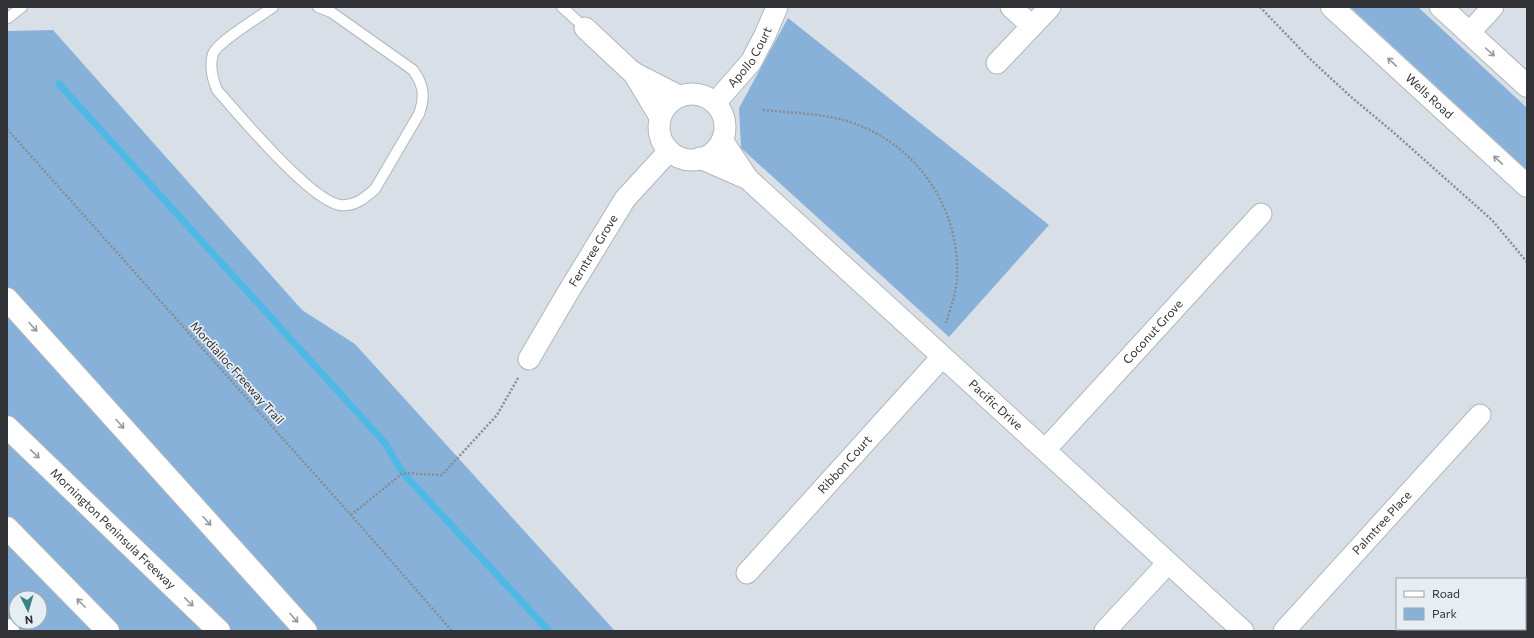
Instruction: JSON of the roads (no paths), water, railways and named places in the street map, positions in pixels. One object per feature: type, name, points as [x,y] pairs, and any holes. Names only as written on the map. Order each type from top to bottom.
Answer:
[{"type":"main road","name":"Wells Road","points":[[1332,7],[1527,186]]},
{"type":"main road","points":[[1441,7],[1527,86]]},
{"type":"main road","points":[[7,299],[306,631]]},
{"type":"main road","name":"Mornington Peninsula Freeway","points":[[7,427],[219,631]]},
{"type":"main road","points":[[7,528],[108,631]]},
{"type":"street","name":"Apollo Court","points":[[715,103],[751,62],[777,7]]},
{"type":"street","points":[[1011,7],[1032,26]]},
{"type":"street","points":[[998,63],[1050,7]]},
{"type":"street","points":[[1469,33],[1493,7]]},
{"type":"street","points":[[585,28],[632,72],[660,117]]},
{"type":"street","points":[[632,72],[679,96]]},
{"type":"street","points":[[698,94],[707,97],[715,103],[721,111],[724,121],[722,140],[709,154],[700,158],[683,158],[669,150],[660,135],[660,117],[664,108],[679,96],[698,94]]},
{"type":"street","name":"Pacific Drive","points":[[722,140],[748,179],[1243,631]]},
{"type":"street","name":"Ferntree Grove","points":[[529,359],[625,200],[669,150]]},
{"type":"street","name":"Pacific Drive","points":[[700,158],[748,179]]},
{"type":"street","name":"Coconut Grove","points":[[1045,450],[1261,214]]},
{"type":"street","name":"Ribbon Court","points":[[747,573],[942,357]]},
{"type":"street","name":"Palmtree Place","points":[[1284,631],[1480,415]]},
{"type":"street","points":[[1105,631],[1168,563]]},
{"type":"lane","points":[[8,18],[22,7]]},
{"type":"lane","points":[[273,7],[222,43],[213,54],[213,78],[217,90],[281,161],[309,187],[327,201],[340,205],[352,204],[365,198],[375,189],[419,114],[423,102],[423,90],[420,80],[413,70],[331,12],[318,7]]},
{"type":"lane","points":[[562,7],[585,28]]},
{"type":"waterway","points":[[59,84],[385,443],[403,473],[549,631]]}]
